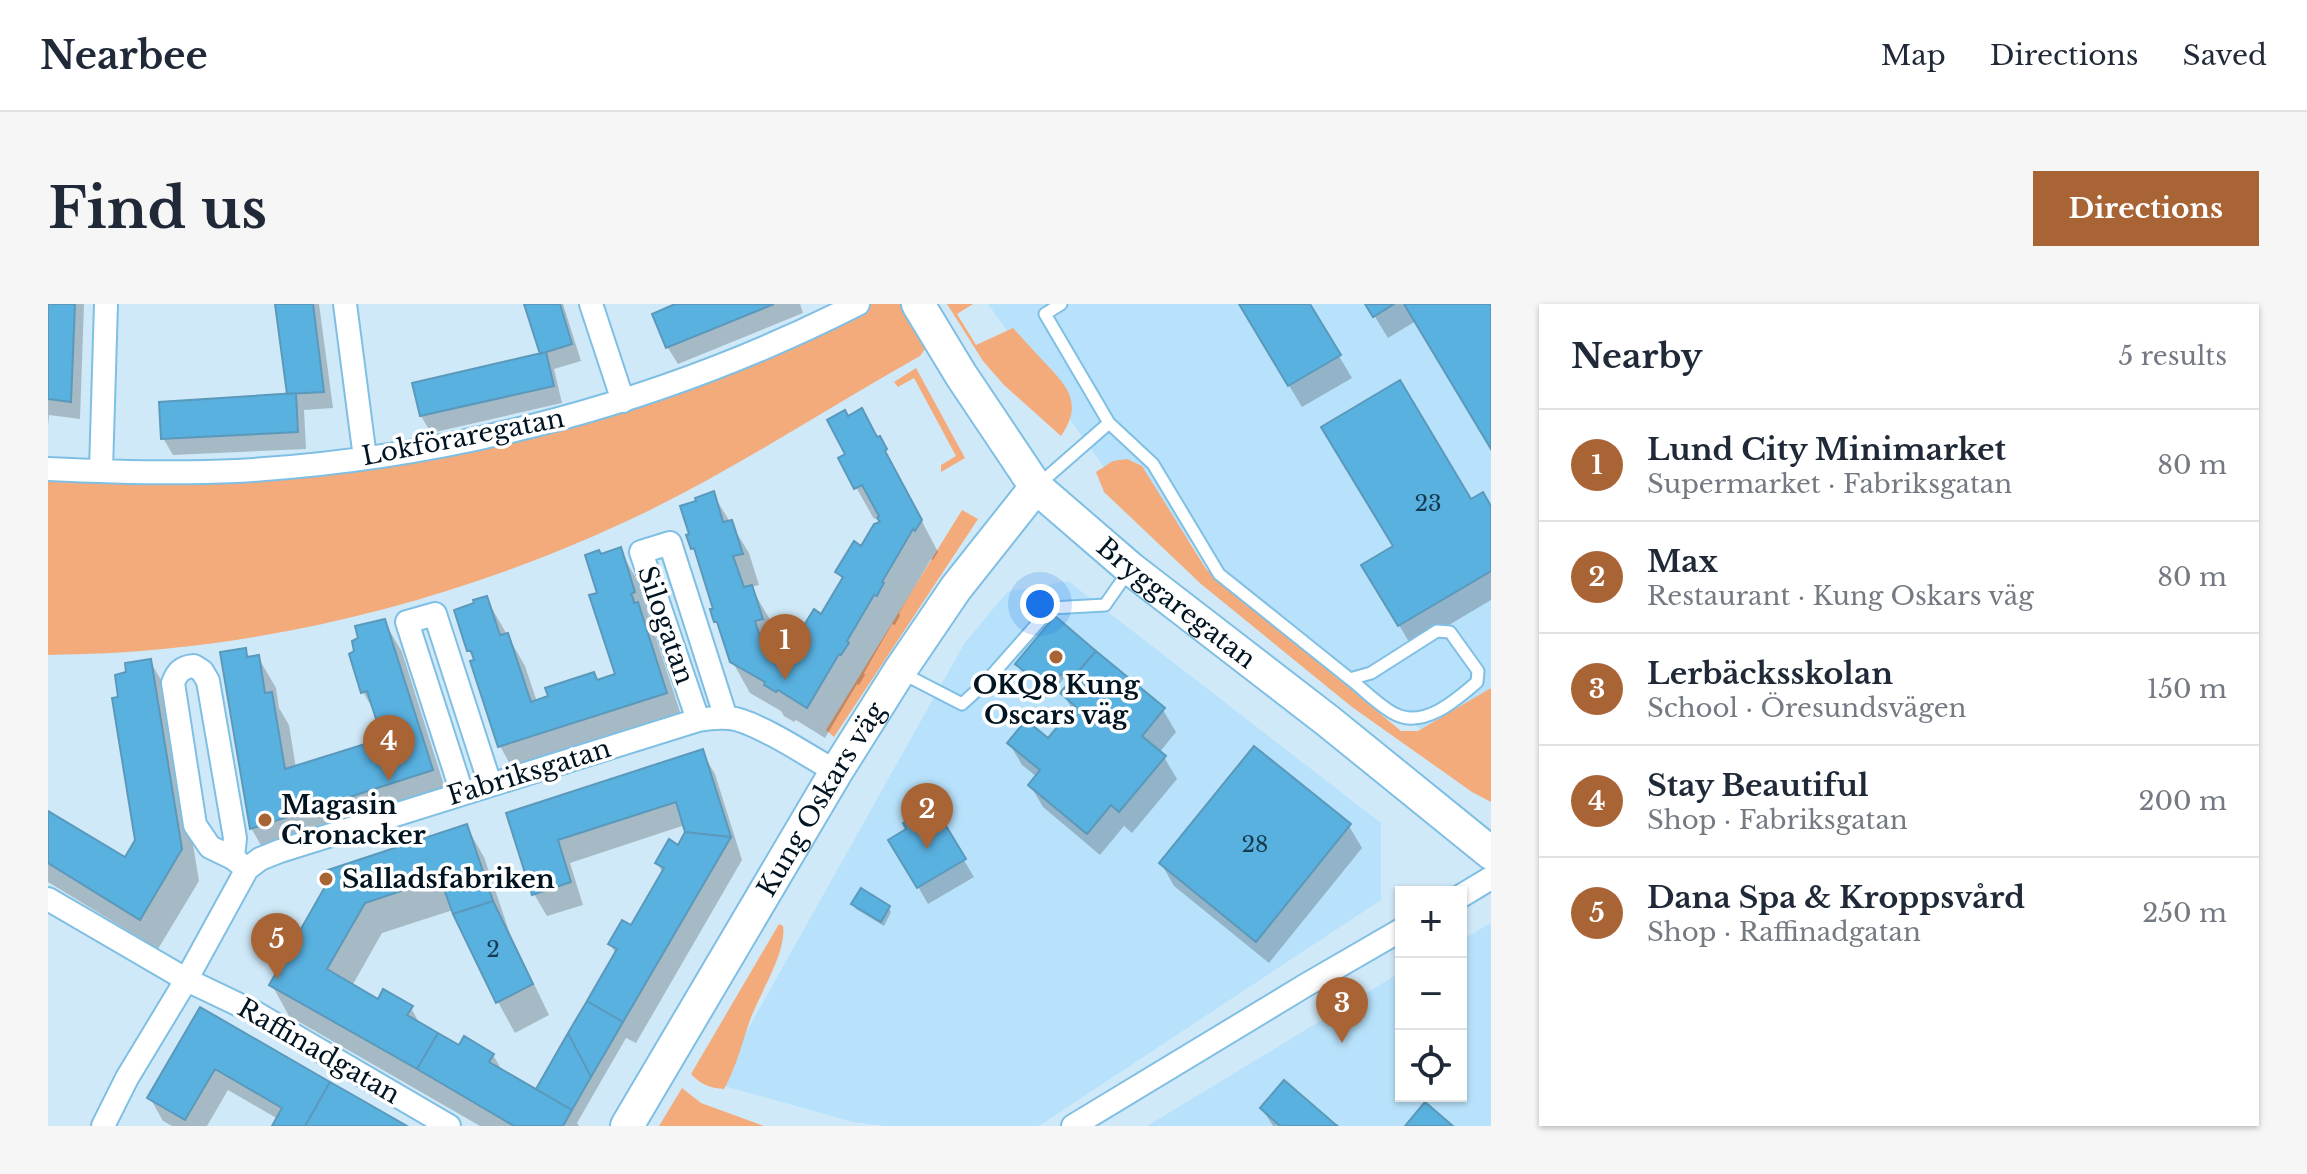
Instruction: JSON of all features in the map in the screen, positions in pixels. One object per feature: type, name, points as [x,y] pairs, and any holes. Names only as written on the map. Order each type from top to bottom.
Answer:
[{"type":"main road","name":"Bryggaregatan","points":[[918,304],[1036,487],[1131,569],[1328,721],[1491,853]]},
{"type":"main road","name":"Kung Oskars väg","points":[[627,1126],[836,772],[899,672],[956,588],[1036,487]]},
{"type":"street","points":[[101,470],[106,304]]},
{"type":"street","points":[[345,304],[365,458]]},
{"type":"street","points":[[591,304],[623,401]]},
{"type":"street","name":"Lokföraregatan","points":[[48,469],[155,473],[235,471],[365,458],[498,435],[623,401],[762,349],[858,304]]},
{"type":"street","name":"Silogatan","points":[[698,720],[641,552],[670,543],[726,718]]},
{"type":"street","points":[[462,793],[407,622],[435,614],[490,784]]},
{"type":"street","points":[[103,1126],[127,1078],[187,980],[240,863],[208,681],[202,671],[194,666],[184,667],[173,683],[195,825],[210,847],[240,863]]},
{"type":"street","name":"Fabriksgatan","points":[[240,863],[698,720],[733,718],[836,772]]},
{"type":"street","points":[[1467,892],[1491,878]]},
{"type":"street","name":"Raffinadgatan","points":[[48,899],[187,980],[254,1012],[449,1126]]},
{"type":"street","points":[[1073,1126],[1395,933]]},
{"type":"lane","points":[[1061,304],[1045,314],[1109,423],[1153,464],[1219,574],[1350,679],[1395,715],[1417,719],[1452,704],[1477,682],[1478,671],[1450,632],[1437,631],[1371,673],[1350,679]]},
{"type":"lane","points":[[1036,487],[1109,423]]},
{"type":"lane","points":[[899,672],[962,704],[985,683],[1051,608],[1105,605],[1131,569]]},
{"type":"shaded area","points":[[858,304],[918,304],[936,334],[920,356],[716,475],[589,538],[471,583],[349,618],[226,642],[48,655],[48,469],[235,471],[611,405]]},
{"type":"shaded area","points":[[947,304],[973,304],[957,314],[976,345],[1013,328],[1055,374],[1067,390],[1072,406],[1061,436],[1004,385],[983,361]]},
{"type":"shaded area","points":[[988,304],[1491,304],[1491,787],[1111,477]]},
{"type":"shaded area","points":[[916,368],[965,458],[941,472],[941,465],[956,456],[914,378],[898,387],[894,382]]},
{"type":"shaded area","points":[[1127,459],[1142,466],[1206,569],[1401,731],[1418,731],[1491,688],[1491,802],[1472,792],[1352,707],[1201,584],[1104,492],[1096,472],[1113,461]]},
{"type":"shaded area","points":[[962,510],[978,519],[834,737],[826,730]]},
{"type":"shaded area","points":[[1068,581],[1381,823],[1381,900],[1039,1126],[883,1126],[853,1122],[724,1086],[730,1061],[964,644],[1007,592]]},
{"type":"shaded area","points":[[779,924],[783,926],[781,948],[728,1081],[724,1089],[706,1085],[691,1074]]},
{"type":"shaded area","points":[[1491,925],[1491,1126],[1147,1126],[1395,976],[1395,1102],[1467,1102],[1467,937]]},
{"type":"shaded area","points":[[682,1088],[701,1103],[764,1126],[659,1126]]},
{"type":"building","points":[[48,304],[75,304],[71,402],[48,399]]},
{"type":"building","points":[[275,304],[313,304],[324,392],[287,394]]},
{"type":"building","points":[[524,304],[560,304],[572,344],[540,354]]},
{"type":"building","points":[[675,304],[774,304],[666,348],[652,314]]},
{"type":"building","points":[[1239,304],[1310,304],[1341,355],[1288,386]]},
{"type":"building","points":[[1365,304],[1394,304],[1373,317]]},
{"type":"building","points":[[1404,304],[1491,304],[1491,449]]},
{"type":"building","points":[[546,352],[554,386],[420,416],[412,383]]},
{"type":"building","points":[[1400,380],[1471,499],[1483,492],[1491,506],[1491,571],[1398,626],[1361,565],[1393,546],[1321,427]]},
{"type":"building","points":[[296,393],[298,432],[161,439],[159,402]]},
{"type":"building","points":[[862,408],[887,449],[885,451],[922,520],[915,531],[913,529],[877,596],[874,595],[847,641],[849,643],[839,654],[807,708],[730,662],[717,622],[712,616],[710,609],[713,609],[694,548],[691,549],[686,535],[689,534],[680,506],[714,491],[723,522],[732,520],[743,554],[733,556],[744,587],[752,585],[763,619],[755,621],[760,637],[787,654],[798,653],[803,645],[795,640],[814,609],[821,614],[843,577],[835,572],[854,541],[861,546],[874,524],[880,522],[862,485],[854,489],[838,458],[845,454],[827,420],[845,410],[848,416]]},
{"type":"building","points":[[621,547],[635,592],[631,594],[634,603],[638,602],[667,693],[498,747],[470,661],[474,660],[471,651],[467,651],[454,610],[487,596],[500,635],[508,633],[531,702],[548,696],[545,688],[594,672],[597,680],[615,674],[589,595],[597,593],[585,555],[599,550],[601,554]]},
{"type":"building","name":"OKQ8 Kung Oscars väg","points":[[1055,616],[1096,651],[1070,681],[1061,674],[1047,690],[1015,664]]},
{"type":"building","points":[[385,619],[433,770],[250,829],[220,652],[246,648],[247,657],[259,655],[265,693],[272,692],[285,769],[365,744],[367,750],[379,747],[373,730],[379,728],[367,691],[361,693],[349,654],[354,651],[352,641],[358,638],[355,626]]},
{"type":"building","points":[[1096,651],[1165,708],[1142,736],[1166,756],[1119,812],[1111,805],[1087,834],[1028,785],[1040,770],[1007,743],[1026,720],[1048,738],[1075,706],[1060,693]]},
{"type":"building","points":[[151,659],[182,849],[140,920],[48,863],[48,811],[125,857],[135,840],[112,698],[118,697],[115,675],[126,672],[125,663]]},
{"type":"building","points":[[1254,746],[1351,824],[1256,942],[1159,863]]},
{"type":"building","points":[[703,749],[731,837],[685,832],[676,802],[558,840],[571,882],[532,895],[506,813]]},
{"type":"building","points":[[937,811],[966,859],[917,888],[888,840],[906,829],[903,823],[909,819],[915,816],[918,822]]},
{"type":"building","points":[[467,824],[493,901],[453,914],[440,878],[365,903],[327,969],[378,999],[383,989],[413,1006],[407,1015],[438,1033],[417,1069],[269,985],[326,885],[322,872]]},
{"type":"building","points":[[685,832],[731,837],[623,1022],[587,1001],[617,949],[608,944],[622,920],[631,925],[664,868],[655,863],[669,839],[678,845]]},
{"type":"building","points":[[861,888],[890,906],[881,922],[851,904]]},
{"type":"building","points":[[493,901],[533,984],[496,1003],[453,914]]},
{"type":"building","points":[[587,1001],[623,1022],[591,1077],[568,1033]]},
{"type":"building","points":[[200,1007],[330,1082],[305,1126],[272,1126],[282,1108],[215,1069],[185,1120],[147,1098]]},
{"type":"building","points":[[438,1033],[459,1045],[464,1036],[494,1054],[489,1062],[572,1110],[563,1126],[514,1126],[417,1069]]},
{"type":"building","points":[[568,1033],[591,1077],[572,1110],[536,1089]]},
{"type":"building","points":[[1284,1080],[1338,1126],[1280,1126],[1260,1108]]},
{"type":"building","points":[[330,1082],[346,1091],[407,1126],[305,1126]]},
{"type":"building","points":[[1425,1102],[1453,1126],[1405,1126]]},
{"type":"place","name":"OKQ8 Kung Oscars väg","points":[[1056,657]]},
{"type":"place","name":"Lund City Minimarket","points":[[785,680]]},
{"type":"place","name":"Stay Beautiful","points":[[389,781]]},
{"type":"place","name":"Magasin Cronacker","points":[[265,820]]},
{"type":"place","name":"Max","points":[[927,849]]},
{"type":"place","name":"Salladsfabriken","points":[[326,879]]},
{"type":"place","name":"Dana Spa & Kroppsvård","points":[[277,979]]},
{"type":"place","name":"Lerbäcksskolan","points":[[1342,1043]]}]
